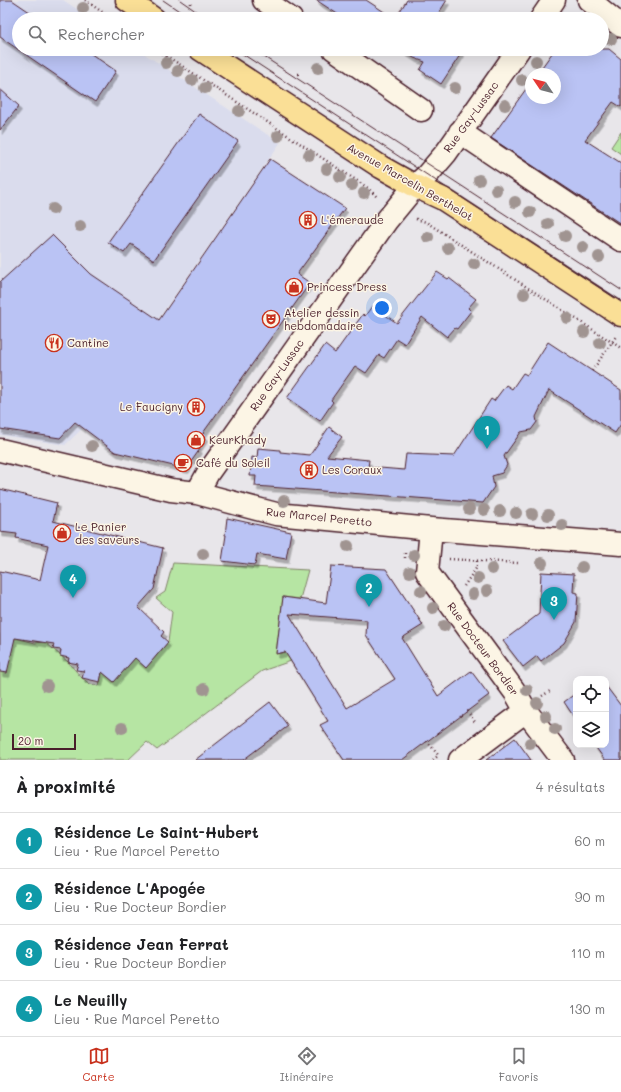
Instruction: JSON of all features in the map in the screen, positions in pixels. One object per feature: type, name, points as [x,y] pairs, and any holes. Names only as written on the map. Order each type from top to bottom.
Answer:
[{"type":"main road","name":"Avenue Marcelin Berthelot","points":[[211,56],[382,167],[415,186],[443,199],[621,315]]},
{"type":"street","points":[[264,0],[281,12]]},
{"type":"street","points":[[546,12],[554,0]]},
{"type":"street","points":[[589,0],[604,12]]},
{"type":"street","points":[[609,16],[621,26]]},
{"type":"street","points":[[344,56],[421,110]]},
{"type":"street","name":"Rue Gay-Lussac","points":[[197,493],[208,473],[387,220],[415,186],[446,153],[514,56]]},
{"type":"street","points":[[460,132],[621,240]]},
{"type":"street","name":"Rue Marcel Peretto","points":[[0,450],[171,490],[197,493],[276,514],[431,529],[621,544]]},
{"type":"street","name":"Rue Docteur Bordier","points":[[431,529],[428,572],[515,692],[526,711],[563,760]]},
{"type":"street","points":[[460,760],[526,711]]},
{"type":"path","points":[[86,0],[102,12]]},
{"type":"path","points":[[167,56],[368,188]]},
{"type":"path","points":[[426,222],[621,348]]},
{"type":"path","points":[[592,371],[612,342]]},
{"type":"path","points":[[460,588],[465,585],[477,567],[477,560]]},
{"type":"path","points":[[542,697],[550,691]]},
{"type":"path","points":[[467,711],[478,726]]},
{"type":"path","points":[[427,741],[442,760]]},
{"type":"shaded area","points":[[0,0],[63,0],[81,12],[12,12],[12,56],[148,56],[280,143],[83,428],[65,445],[0,435]]},
{"type":"green space","points":[[621,132],[621,154],[611,147]]},
{"type":"green space","points":[[173,563],[308,570],[300,599],[283,597],[276,653],[293,649],[291,661],[262,671],[157,750],[147,742],[128,760],[0,760],[0,634],[35,643],[45,642],[90,684],[99,686],[102,672],[114,682],[135,658],[146,668],[168,642],[172,612],[156,598],[165,592]]},
{"type":"building","points":[[0,0],[12,0],[30,12],[12,12],[12,45],[0,37]]},
{"type":"building","points":[[316,0],[366,0],[384,12],[334,12]]},
{"type":"building","points":[[407,0],[447,0],[439,12],[399,12]]},
{"type":"building","points":[[609,49],[621,59],[621,107],[613,102],[585,140],[621,163],[621,224],[491,138],[525,90],[525,104],[561,104],[561,68],[541,68],[550,56],[609,56]]},
{"type":"building","points":[[28,56],[94,56],[116,71],[95,102]]},
{"type":"building","points":[[411,56],[459,56],[441,84],[420,70],[425,62]]},
{"type":"building","points":[[0,89],[19,106],[0,130]]},
{"type":"building","points":[[199,114],[238,141],[154,260],[131,244],[124,253],[108,242]]},
{"type":"building","points":[[270,159],[345,208],[297,274],[310,283],[203,433],[206,436],[198,448],[200,449],[186,469],[115,452],[75,422],[60,438],[0,429],[0,282],[52,235],[91,274],[159,320]]},
{"type":"building","points":[[437,272],[448,279],[449,278],[476,299],[468,308],[471,311],[457,329],[455,328],[447,337],[422,317],[405,344],[397,339],[384,358],[379,355],[366,373],[355,366],[331,400],[333,402],[320,421],[287,398],[325,345],[335,353],[363,314],[365,316],[372,306],[397,323]]},
{"type":"building","points":[[548,342],[621,390],[621,424],[615,433],[549,390],[536,417],[537,422],[531,430],[521,432],[504,456],[507,465],[502,473],[492,476],[494,487],[483,503],[255,486],[256,476],[250,476],[252,457],[257,458],[258,448],[310,455],[329,427],[342,437],[327,456],[369,460],[368,467],[404,470],[406,454],[454,456],[491,399],[494,401],[506,385],[512,389],[523,373],[527,375]]},
{"type":"building","points":[[0,489],[57,503],[53,521],[163,548],[154,589],[138,607],[164,632],[161,636],[168,642],[146,668],[135,658],[114,682],[102,672],[100,682],[82,678],[84,671],[76,670],[78,664],[68,662],[69,658],[60,656],[61,650],[53,649],[54,644],[15,638],[7,673],[0,672],[0,571],[40,580],[48,545],[16,538],[17,534],[0,532]]},
{"type":"building","points":[[227,518],[291,532],[286,559],[257,554],[255,565],[222,561]]},
{"type":"building","points":[[331,566],[386,569],[423,625],[402,638],[438,696],[471,671],[489,695],[402,760],[344,760],[320,725],[328,721],[285,652],[276,654],[283,597],[326,603]],"holes":[[[289,614],[367,620],[366,635],[395,679],[347,708]]]},
{"type":"building","points":[[541,572],[574,574],[573,592],[578,593],[576,622],[564,643],[541,661],[537,656],[523,667],[503,641],[539,614]]},
{"type":"building","points":[[609,690],[621,706],[621,760],[605,760],[596,748],[609,748]]},
{"type":"building","points":[[573,695],[573,716],[564,702]]},
{"type":"building","points":[[270,702],[288,726],[243,760],[195,760]]},
{"type":"building","points":[[515,738],[531,760],[486,760]]},
{"type":"tram line","points":[[163,0],[181,12]]},
{"type":"tram line","points":[[180,0],[197,12]]},
{"type":"tram line","points":[[246,56],[621,302]]},
{"type":"tram line","points":[[263,56],[621,290]]},
{"type":"place","name":"L'émeraude","points":[[308,220]]},
{"type":"place","name":"Princess Dress","points":[[294,287]]},
{"type":"place","name":"Atelier dessin hebdomadaire","points":[[271,319]]},
{"type":"place","name":"Cantine","points":[[54,343]]},
{"type":"place","name":"Le Faucigny","points":[[196,407]]},
{"type":"place","name":"KeurKhady","points":[[196,440]]},
{"type":"place","name":"Résidence Le Saint-Hubert","points":[[487,449]]},
{"type":"place","name":"Café du Soleil","points":[[183,463]]},
{"type":"place","name":"Les Coraux","points":[[309,470]]},
{"type":"place","name":"Le Panier des saveurs","points":[[62,533]]},
{"type":"place","name":"Le Neuilly","points":[[73,598]]},
{"type":"place","name":"Résidence L'Apogée","points":[[369,607]]},
{"type":"place","name":"Résidence Jean Ferrat","points":[[554,620]]}]
